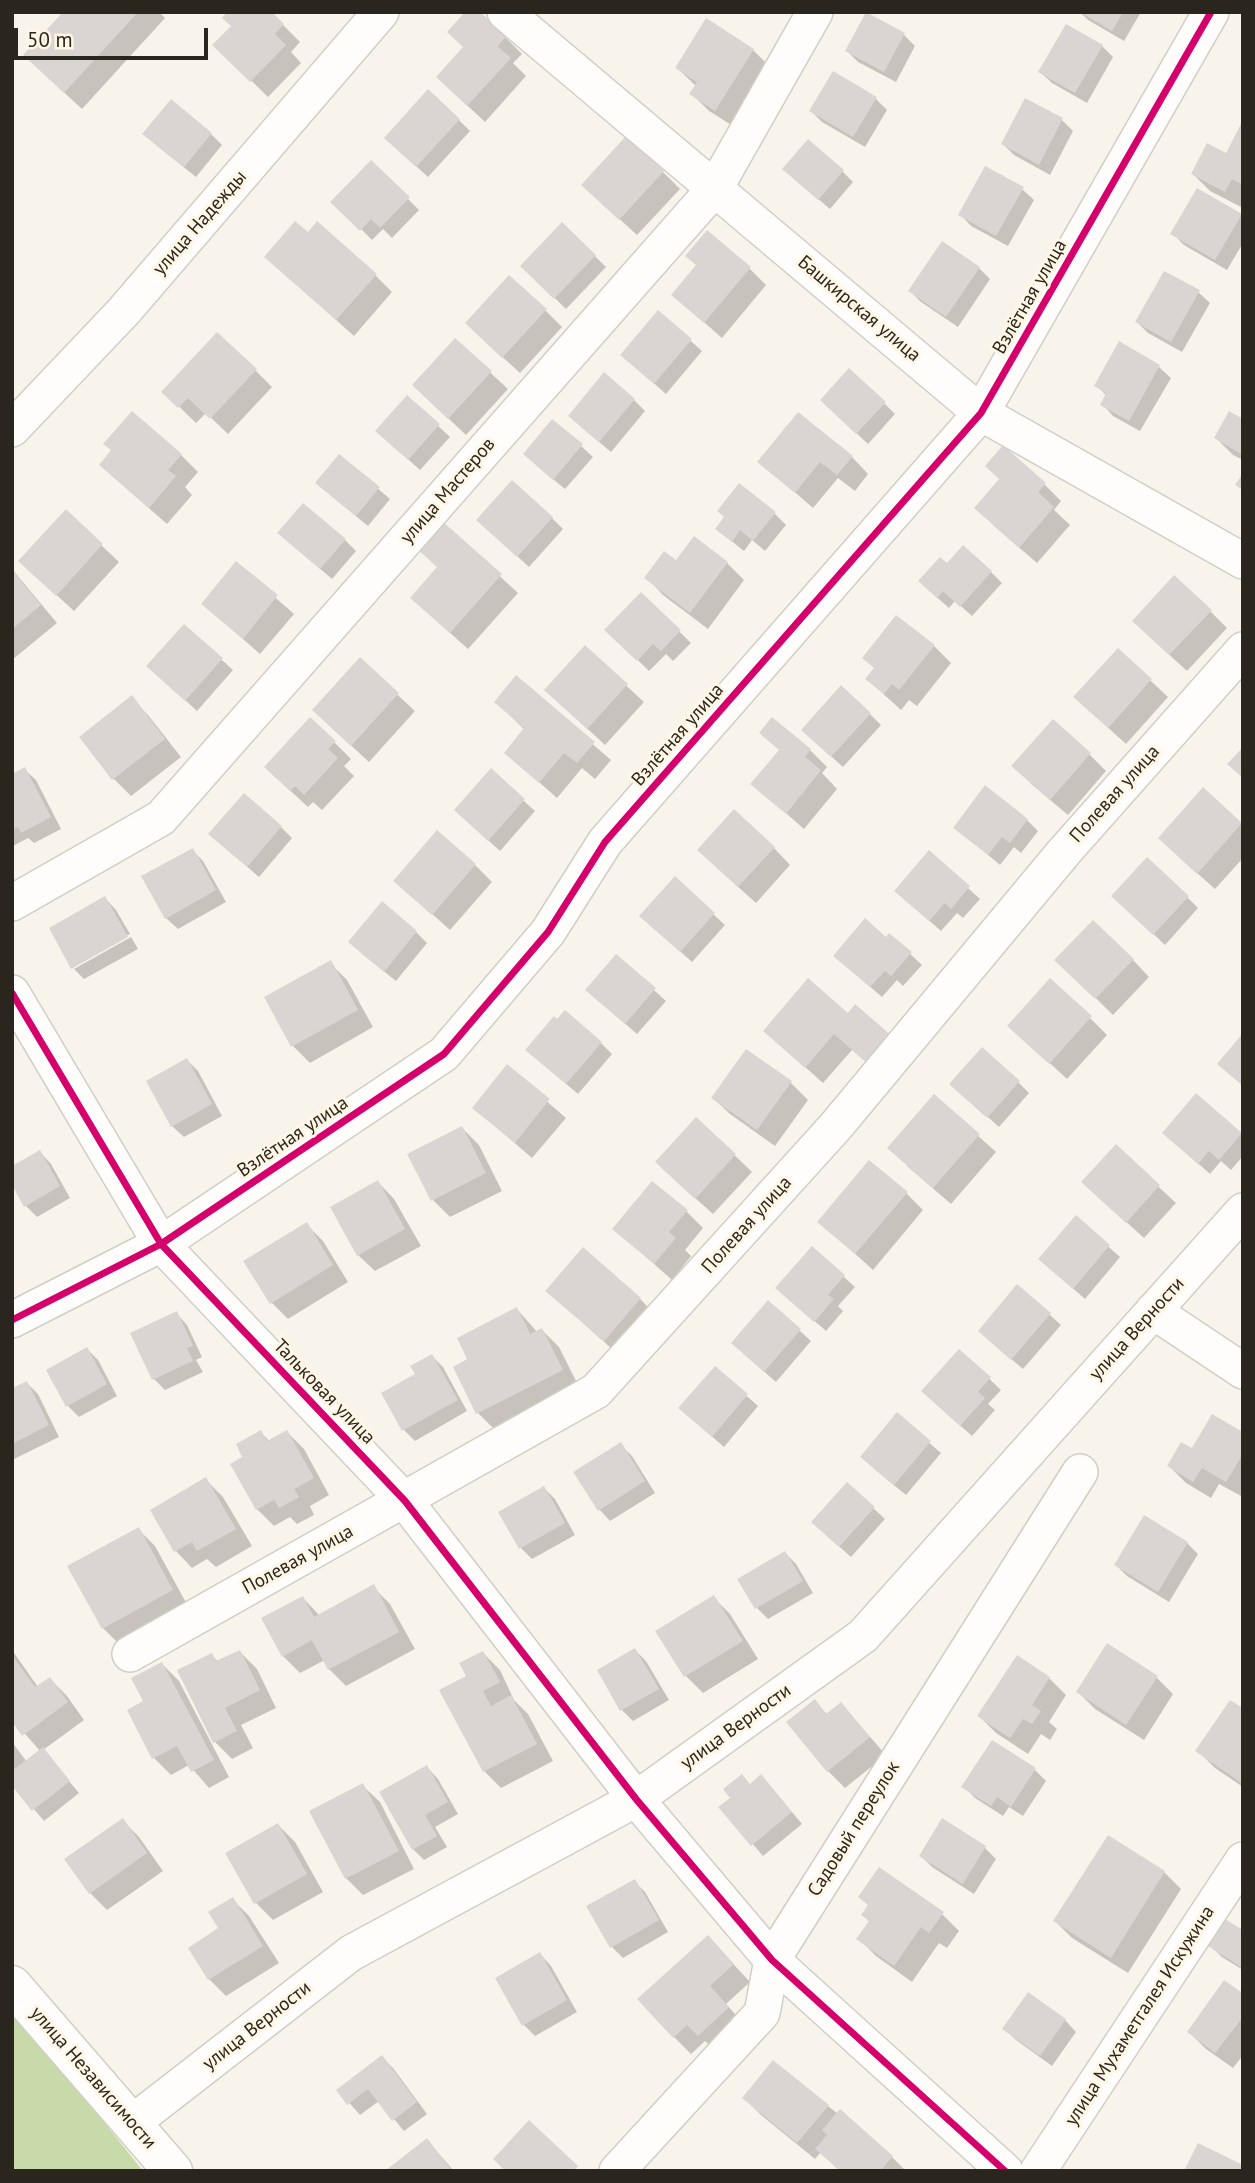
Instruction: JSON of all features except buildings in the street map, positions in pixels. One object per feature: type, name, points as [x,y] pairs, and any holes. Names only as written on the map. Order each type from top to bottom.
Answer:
[{"type":"main road","name":"улица Независимости","points":[[12,1985],[173,2171]]},
{"type":"street","name":"улица Надежды","points":[[12,429],[124,311],[381,12]]},
{"type":"street","name":"Башкирская улица","points":[[505,12],[981,413],[1243,561]]},
{"type":"street","name":"улица Мастеров","points":[[12,903],[161,818],[715,188],[815,12]]},
{"type":"street","name":"Взлётная улица","points":[[12,1320],[161,1244],[444,1054],[548,932],[605,842],[981,413],[1211,12]]},
{"type":"street","name":"Полевая улица","points":[[130,1654],[596,1391],[836,1126],[1064,852],[1243,650]]},
{"type":"street","name":"Тальковая улица","points":[[12,993],[161,1244],[405,1500],[636,1798],[772,1960],[1005,2171]]},
{"type":"street","name":"улица Верности","points":[[132,2123],[351,1953],[636,1798],[863,1636],[1243,1211]]},
{"type":"street","points":[[1153,1311],[1243,1371]]},
{"type":"street","name":"Садовый переулок","points":[[617,2171],[762,2013],[772,1960],[1080,1472]]},
{"type":"street","name":"улица Мухаметгалея Искужина","points":[[1038,2171],[1243,1860]]},
{"type":"green space","points":[[12,2007],[143,2171],[12,2171]]},
{"type":"cycle path","points":[[12,1320],[161,1244],[444,1054],[548,932],[605,842],[981,413],[1211,12]]},
{"type":"cycle path","points":[[12,993],[161,1244],[405,1501],[636,1799],[772,1960],[1005,2171]]}]
